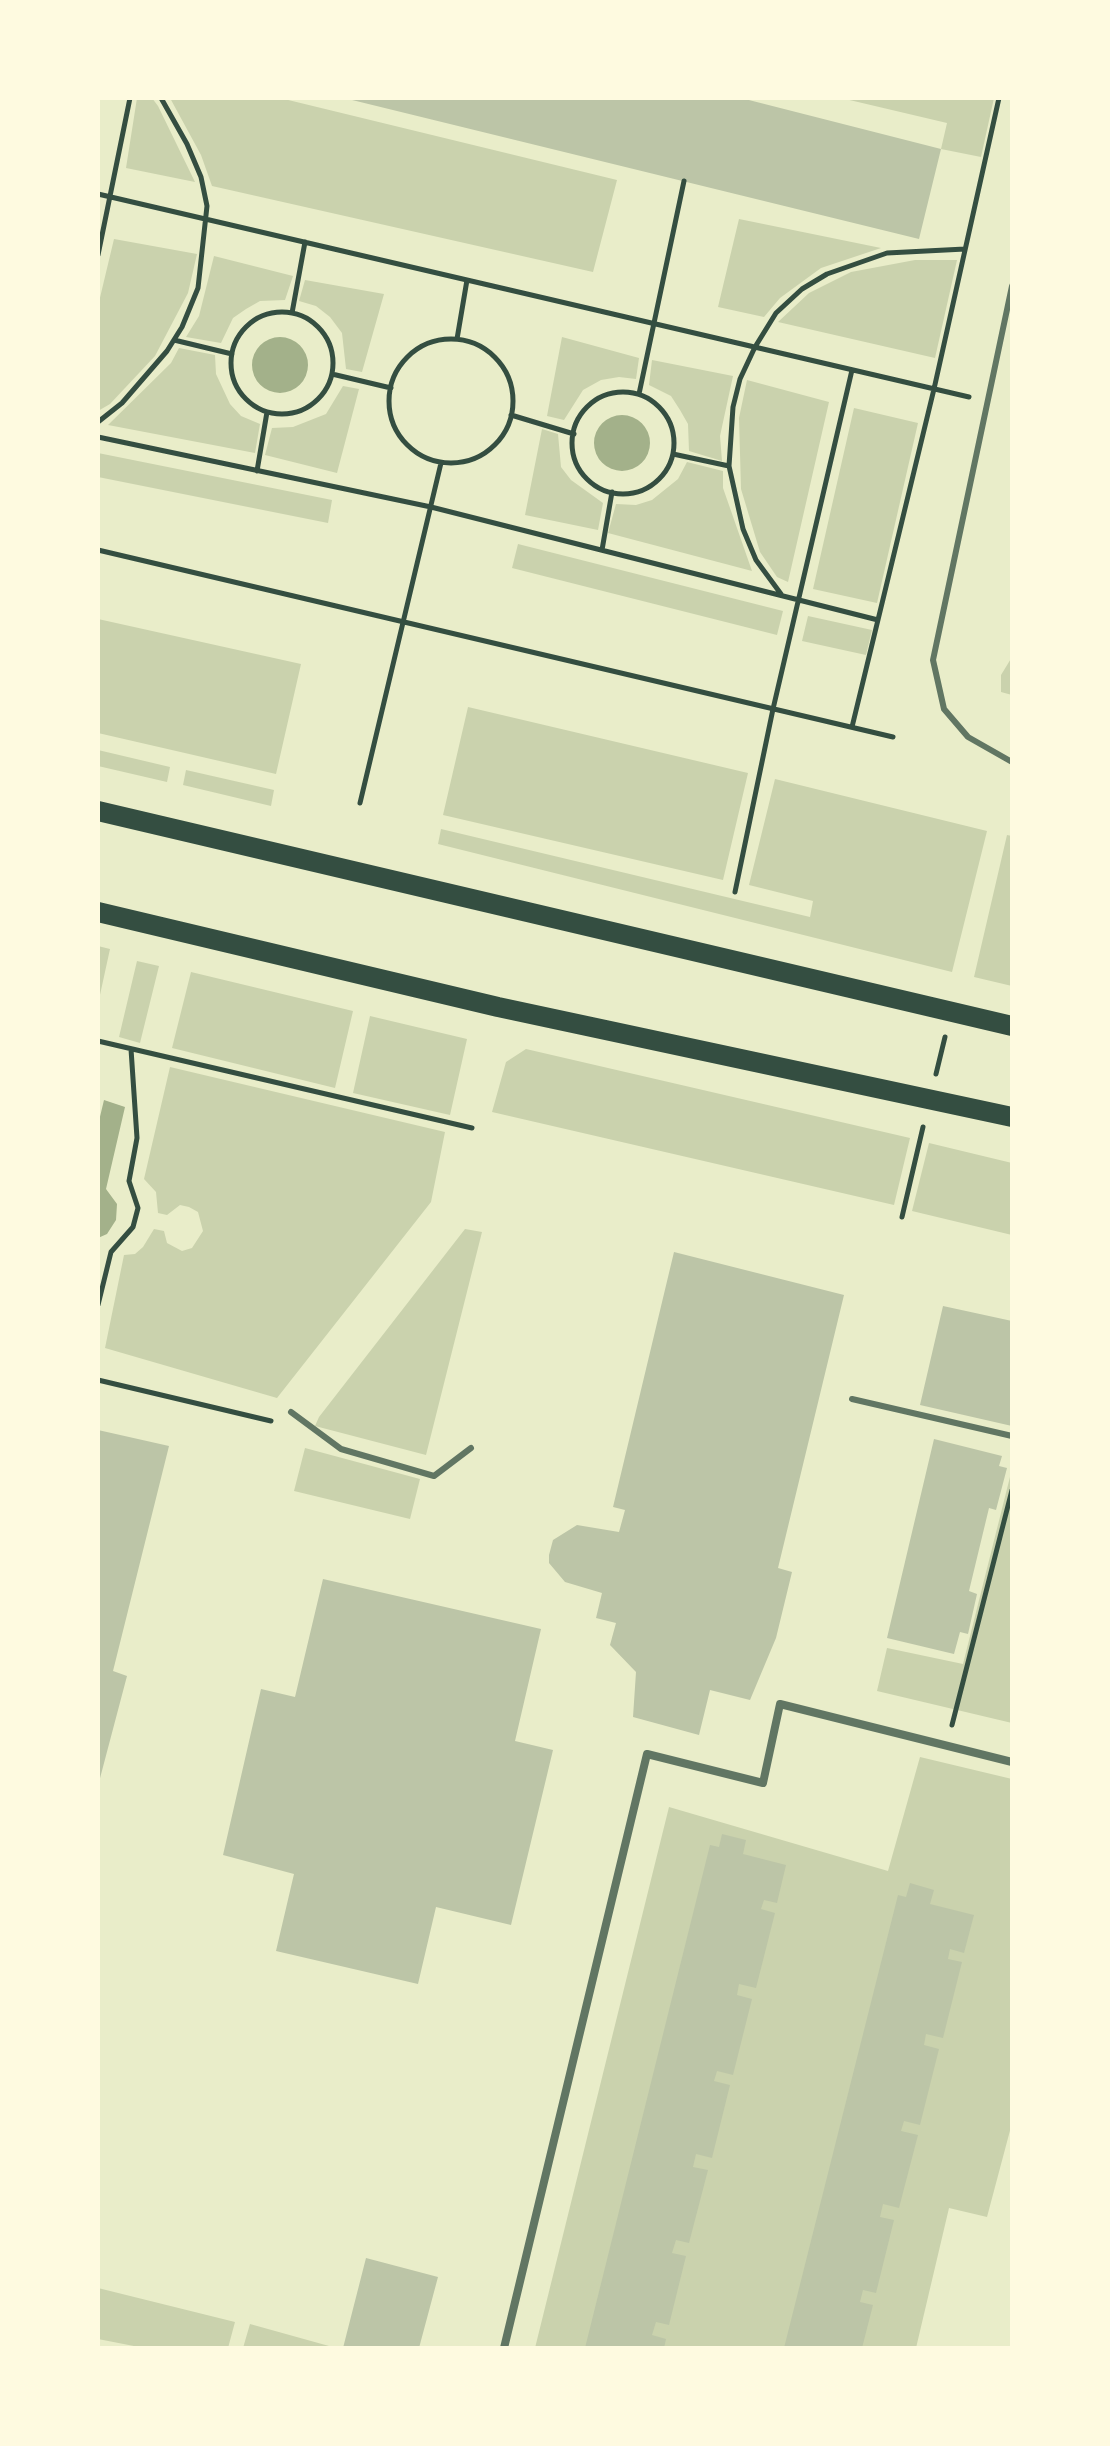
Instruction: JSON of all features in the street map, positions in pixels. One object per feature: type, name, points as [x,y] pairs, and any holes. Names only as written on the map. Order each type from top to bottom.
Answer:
[{"type":"main road","points":[[98,811],[1012,1026]]},
{"type":"main road","points":[[98,912],[498,1007],[1012,1117]]},
{"type":"street","points":[[504,2348],[647,1754],[763,1783],[780,1704],[1012,1762]]},
{"type":"lane","points":[[1012,286],[933,660],[944,709],[968,737],[1012,762]]},
{"type":"lane","points":[[852,1399],[1012,1436]]},
{"type":"lane","points":[[291,1412],[341,1449],[434,1476],[471,1448]]},
{"type":"path","points":[[98,255],[130,98]]},
{"type":"path","points":[[98,422],[122,403],[174,340],[198,288],[208,219],[201,177],[161,98]]},
{"type":"path","points":[[852,727],[934,389],[999,98]]},
{"type":"path","points":[[639,394],[684,181]]},
{"type":"path","points":[[98,194],[974,398]]},
{"type":"path","points":[[292,313],[305,242]]},
{"type":"path","points":[[782,595],[756,560],[743,529],[729,466],[733,407],[740,379],[755,347],[776,313],[802,289],[827,274],[887,253],[965,249]]},
{"type":"path","points":[[457,339],[467,280]]},
{"type":"path","points":[[270,313],[292,313],[318,327],[328,341],[332,374],[325,389],[307,406],[284,414],[267,412],[240,393],[233,378],[232,354],[242,331],[255,320],[270,313]]},
{"type":"path","points":[[457,339],[491,353],[503,368],[511,385],[511,415],[499,441],[483,455],[462,463],[441,463],[420,456],[403,443],[392,425],[388,404],[401,363],[418,348],[438,340],[457,339]]},
{"type":"path","points":[[174,340],[232,354]]},
{"type":"path","points":[[735,892],[773,709],[852,370]]},
{"type":"path","points":[[332,374],[391,388]]},
{"type":"path","points":[[611,393],[639,394],[659,406],[669,420],[674,436],[673,454],[667,469],[656,482],[641,490],[612,492],[594,485],[582,472],[574,458],[574,434],[583,410],[596,399],[611,393]]},
{"type":"path","points":[[257,471],[267,412]]},
{"type":"path","points":[[511,415],[574,434]]},
{"type":"path","points":[[98,437],[431,507],[878,620]]},
{"type":"path","points":[[673,454],[729,466]]},
{"type":"path","points":[[360,803],[441,463]]},
{"type":"path","points":[[602,550],[612,492]]},
{"type":"path","points":[[98,550],[893,737]]},
{"type":"path","points":[[98,1041],[472,1128]]},
{"type":"path","points":[[98,1305],[111,1252],[133,1227],[138,1208],[129,1181],[137,1138],[131,1049]]},
{"type":"path","points":[[98,1380],[271,1421]]},
{"type":"path","points":[[946,1746],[1012,1490]]},
{"type":"shaded area","points":[[137,98],[152,98],[158,106],[195,182],[126,168]]},
{"type":"shaded area","points":[[170,98],[280,98],[617,180],[593,272],[212,186],[201,155]]},
{"type":"shaded area","points":[[841,98],[994,98],[981,157],[941,149],[947,123]]},
{"type":"shaded area","points":[[739,219],[881,248],[821,268],[780,298],[764,317],[718,307]]},
{"type":"shaded area","points":[[114,239],[197,254],[188,293],[155,356],[110,404],[98,411],[98,306]]},
{"type":"shaded area","points":[[214,256],[293,276],[285,300],[260,301],[246,309],[233,318],[221,343],[186,337],[199,316]]},
{"type":"shaded area","points":[[915,260],[957,260],[935,358],[778,322],[809,293],[851,272]]},
{"type":"shaded area","points":[[305,280],[384,294],[362,372],[346,369],[342,333],[330,317],[316,306],[299,301]]},
{"type":"shaded area","points":[[280,337],[300,345],[308,365],[300,385],[280,393],[260,385],[252,365],[260,345]]},
{"type":"shaded area","points":[[562,337],[639,358],[636,379],[619,377],[601,380],[583,390],[564,420],[547,416]]},
{"type":"shaded area","points":[[179,348],[215,355],[216,374],[230,404],[241,416],[260,424],[255,453],[108,425],[171,363]]},
{"type":"shaded area","points":[[652,360],[733,376],[720,436],[722,461],[689,451],[688,424],[680,410],[671,396],[649,385]]},
{"type":"shaded area","points":[[747,380],[829,402],[788,582],[777,577],[760,552],[741,489],[739,418]]},
{"type":"shaded area","points":[[343,386],[359,389],[337,473],[265,455],[272,428],[293,427],[326,414]]},
{"type":"shaded area","points":[[854,408],[918,423],[877,603],[813,589]]},
{"type":"shaded area","points":[[622,415],[642,423],[650,443],[642,463],[622,471],[602,463],[594,443],[602,423]]},
{"type":"shaded area","points":[[542,429],[558,434],[561,467],[571,480],[603,503],[598,530],[525,515]]},
{"type":"shaded area","points":[[98,453],[332,500],[328,523],[98,477]]},
{"type":"shaded area","points":[[687,462],[723,471],[723,488],[752,571],[608,533],[616,504],[636,505],[652,500],[678,479]]},
{"type":"shaded area","points":[[518,544],[783,611],[777,635],[512,568]]},
{"type":"shaded area","points":[[808,616],[872,630],[866,655],[802,641]]},
{"type":"shaded area","points":[[98,619],[301,664],[276,774],[98,733]]},
{"type":"shaded area","points":[[1012,657],[1012,695],[1001,692],[1001,675]]},
{"type":"shaded area","points":[[468,707],[748,773],[723,880],[443,815]]},
{"type":"shaded area","points":[[98,750],[170,767],[167,782],[98,766]]},
{"type":"shaded area","points":[[186,770],[274,790],[271,806],[183,785]]},
{"type":"shaded area","points":[[775,779],[987,831],[952,972],[438,844],[441,829],[810,917],[813,901],[749,885]]},
{"type":"shaded area","points":[[1007,835],[1012,836],[1012,986],[974,977]]},
{"type":"shaded area","points":[[98,946],[110,949],[98,1004]]},
{"type":"shaded area","points":[[137,961],[159,966],[140,1043],[119,1037]]},
{"type":"shaded area","points":[[191,972],[353,1011],[335,1088],[172,1048]]},
{"type":"shaded area","points":[[370,1016],[467,1039],[450,1115],[353,1093]]},
{"type":"shaded area","points":[[526,1049],[910,1138],[894,1205],[492,1112],[506,1062]]},
{"type":"shaded area","points":[[170,1067],[445,1132],[431,1202],[277,1398],[105,1348],[124,1255],[135,1254],[154,1229],[164,1231],[167,1243],[182,1251],[192,1248],[203,1231],[198,1212],[189,1207],[180,1205],[167,1215],[158,1213],[156,1192],[144,1179]]},
{"type":"shaded area","points":[[104,1100],[125,1107],[106,1189],[117,1204],[116,1220],[107,1234],[98,1238],[98,1125]]},
{"type":"shaded area","points":[[929,1143],[1012,1163],[1012,1235],[912,1211]]},
{"type":"shaded area","points":[[465,1229],[482,1232],[426,1455],[315,1426],[319,1417]]},
{"type":"shaded area","points":[[305,1448],[420,1479],[410,1519],[294,1491]]},
{"type":"shaded area","points":[[1012,1469],[1012,1723],[877,1691],[887,1648],[963,1664]]},
{"type":"shaded area","points":[[920,1757],[1012,1779],[1012,2123],[987,2217],[949,2208],[916,2348],[535,2348],[669,1807],[888,1871]]},
{"type":"shaded area","points":[[98,2288],[235,2322],[228,2348],[144,2348],[98,2339]]},
{"type":"shaded area","points":[[250,2324],[329,2346],[329,2348],[243,2348]]},
{"type":"building","points":[[741,98],[941,149],[919,239],[348,99]]},
{"type":"building","points":[[674,1252],[844,1295],[778,1568],[792,1572],[776,1638],[750,1700],[710,1690],[699,1735],[633,1717],[636,1672],[610,1645],[616,1623],[596,1618],[602,1593],[565,1582],[549,1563],[553,1540],[577,1525],[619,1532],[625,1510],[613,1507]]},
{"type":"building","points":[[943,1306],[1012,1321],[1012,1426],[920,1405]]},
{"type":"building","points":[[98,1430],[169,1446],[113,1671],[127,1676],[99,1782]]},
{"type":"building","points":[[934,1439],[1002,1456],[999,1466],[1007,1468],[996,1510],[989,1508],[969,1591],[977,1594],[968,1634],[960,1632],[954,1654],[887,1638]]},
{"type":"building","points":[[323,1579],[541,1629],[515,1741],[553,1750],[511,1925],[436,1907],[418,1984],[276,1951],[294,1874],[223,1855],[261,1689],[295,1697]]},
{"type":"building","points":[[722,1834],[746,1840],[743,1854],[786,1865],[777,1903],[764,1900],[761,1909],[775,1913],[756,1988],[739,1984],[737,1995],[752,1999],[733,2075],[717,2071],[714,2081],[730,2085],[712,2158],[696,2154],[693,2167],[708,2170],[689,2243],[676,2240],[672,2253],[686,2256],[669,2325],[656,2322],[652,2335],[666,2339],[664,2348],[585,2348],[710,1845],[719,1847]]},
{"type":"building","points":[[910,1883],[934,1890],[930,1904],[974,1915],[964,1953],[950,1949],[948,1959],[962,1962],[943,2038],[926,2034],[924,2045],[939,2049],[920,2125],[904,2121],[901,2131],[918,2135],[899,2208],[883,2204],[880,2217],[894,2220],[876,2293],[863,2290],[860,2302],[873,2305],[862,2348],[784,2348],[898,1895],[906,1897]]},
{"type":"building","points":[[366,2258],[438,2277],[419,2348],[343,2348]]}]
